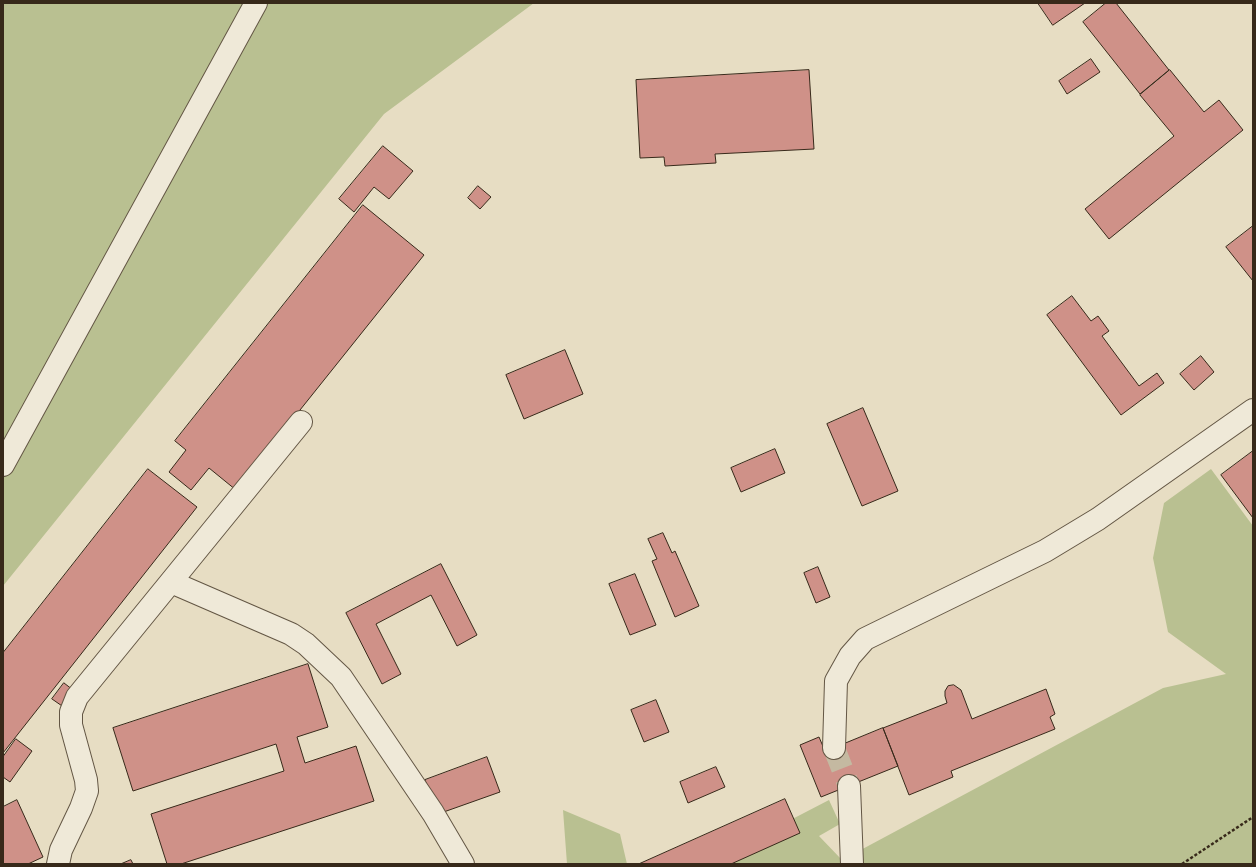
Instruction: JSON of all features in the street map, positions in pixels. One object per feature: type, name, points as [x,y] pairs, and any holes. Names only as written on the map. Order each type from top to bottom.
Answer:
[{"type":"street","points":[[3,466],[256,3]]},
{"type":"street","points":[[834,748],[836,681],[850,656],[865,640],[1045,551],[1098,519],[1253,410]]},
{"type":"street","points":[[58,864],[60,850],[81,808],[87,790],[86,780],[71,725],[71,712],[77,697],[301,422]]},
{"type":"street","points":[[171,582],[291,634],[306,644],[341,677],[434,813],[463,864]]},
{"type":"street","points":[[849,786],[852,864]]},
{"type":"path","points":[[1182,864],[1253,817]]},
{"type":"green space","points":[[3,3],[534,3],[384,114],[3,586]]},
{"type":"green space","points":[[1211,469],[1253,526],[1253,864],[731,864],[750,841],[829,800],[840,824],[819,836],[842,860],[1163,688],[1226,674],[1168,632],[1153,558],[1164,503]]},
{"type":"green space","points":[[563,810],[620,834],[627,864],[567,864]]},
{"type":"building","points":[[1038,3],[1085,3],[1053,25]]},
{"type":"building","points":[[1106,3],[1116,3],[1169,70],[1140,94],[1083,22]]},
{"type":"building","points":[[1091,59],[1100,72],[1067,94],[1059,81]]},
{"type":"building","points":[[809,70],[814,149],[715,154],[716,163],[665,166],[664,157],[640,158],[636,80]]},
{"type":"building","points":[[1170,70],[1204,112],[1219,100],[1243,130],[1109,239],[1085,209],[1174,136],[1140,95]]},
{"type":"building","points":[[383,146],[413,171],[389,199],[374,187],[354,212],[339,199]]},
{"type":"building","points":[[478,186],[491,197],[480,209],[468,198]]},
{"type":"building","points":[[363,205],[424,255],[236,490],[209,468],[191,490],[169,472],[186,450],[175,441]]},
{"type":"building","points":[[1253,226],[1253,281],[1226,247]]},
{"type":"building","points":[[1072,296],[1091,321],[1098,316],[1109,331],[1102,336],[1139,386],[1157,373],[1164,383],[1121,415],[1047,315]]},
{"type":"building","points":[[565,350],[583,394],[524,419],[506,375]]},
{"type":"building","points":[[1201,356],[1214,372],[1194,390],[1180,374]]},
{"type":"building","points":[[863,408],[898,491],[862,506],[827,424]]},
{"type":"building","points":[[775,449],[785,473],[741,492],[731,468]]},
{"type":"building","points":[[1253,451],[1253,518],[1221,475]]},
{"type":"building","points":[[148,469],[197,507],[3,753],[3,653]]},
{"type":"building","points":[[663,533],[672,553],[675,551],[699,606],[675,617],[652,561],[657,559],[648,539]]},
{"type":"building","points":[[441,564],[477,635],[457,646],[431,595],[376,624],[401,674],[382,684],[346,613]]},
{"type":"building","points":[[818,567],[830,597],[816,603],[804,573]]},
{"type":"building","points":[[635,574],[656,625],[630,635],[609,584]]},
{"type":"building","points":[[308,664],[328,727],[297,737],[305,763],[356,746],[374,801],[181,864],[167,864],[151,814],[284,771],[276,744],[133,791],[113,728]]},
{"type":"building","points":[[64,683],[77,693],[65,708],[52,699]]},
{"type":"building","points":[[954,685],[961,690],[972,719],[1046,689],[1055,714],[1050,717],[1055,729],[951,771],[953,777],[909,795],[883,728],[947,703],[945,691],[948,686]]},
{"type":"building","points":[[656,700],[669,732],[644,742],[631,710]]},
{"type":"building","points":[[883,728],[898,766],[821,797],[800,745],[819,737],[825,751]]},
{"type":"building","points":[[16,739],[32,751],[10,782],[3,777],[3,757]]},
{"type":"building","points":[[487,757],[500,792],[438,814],[425,780]]},
{"type":"building","points":[[716,767],[725,787],[688,803],[680,782]]},
{"type":"building","points":[[785,799],[800,833],[731,864],[639,864]]},
{"type":"building","points":[[17,800],[43,857],[28,864],[3,864],[3,807]]},
{"type":"building","points":[[131,860],[133,864],[121,864]]},
{"type":"tunnel","points":[[834,748],[849,786]]}]
